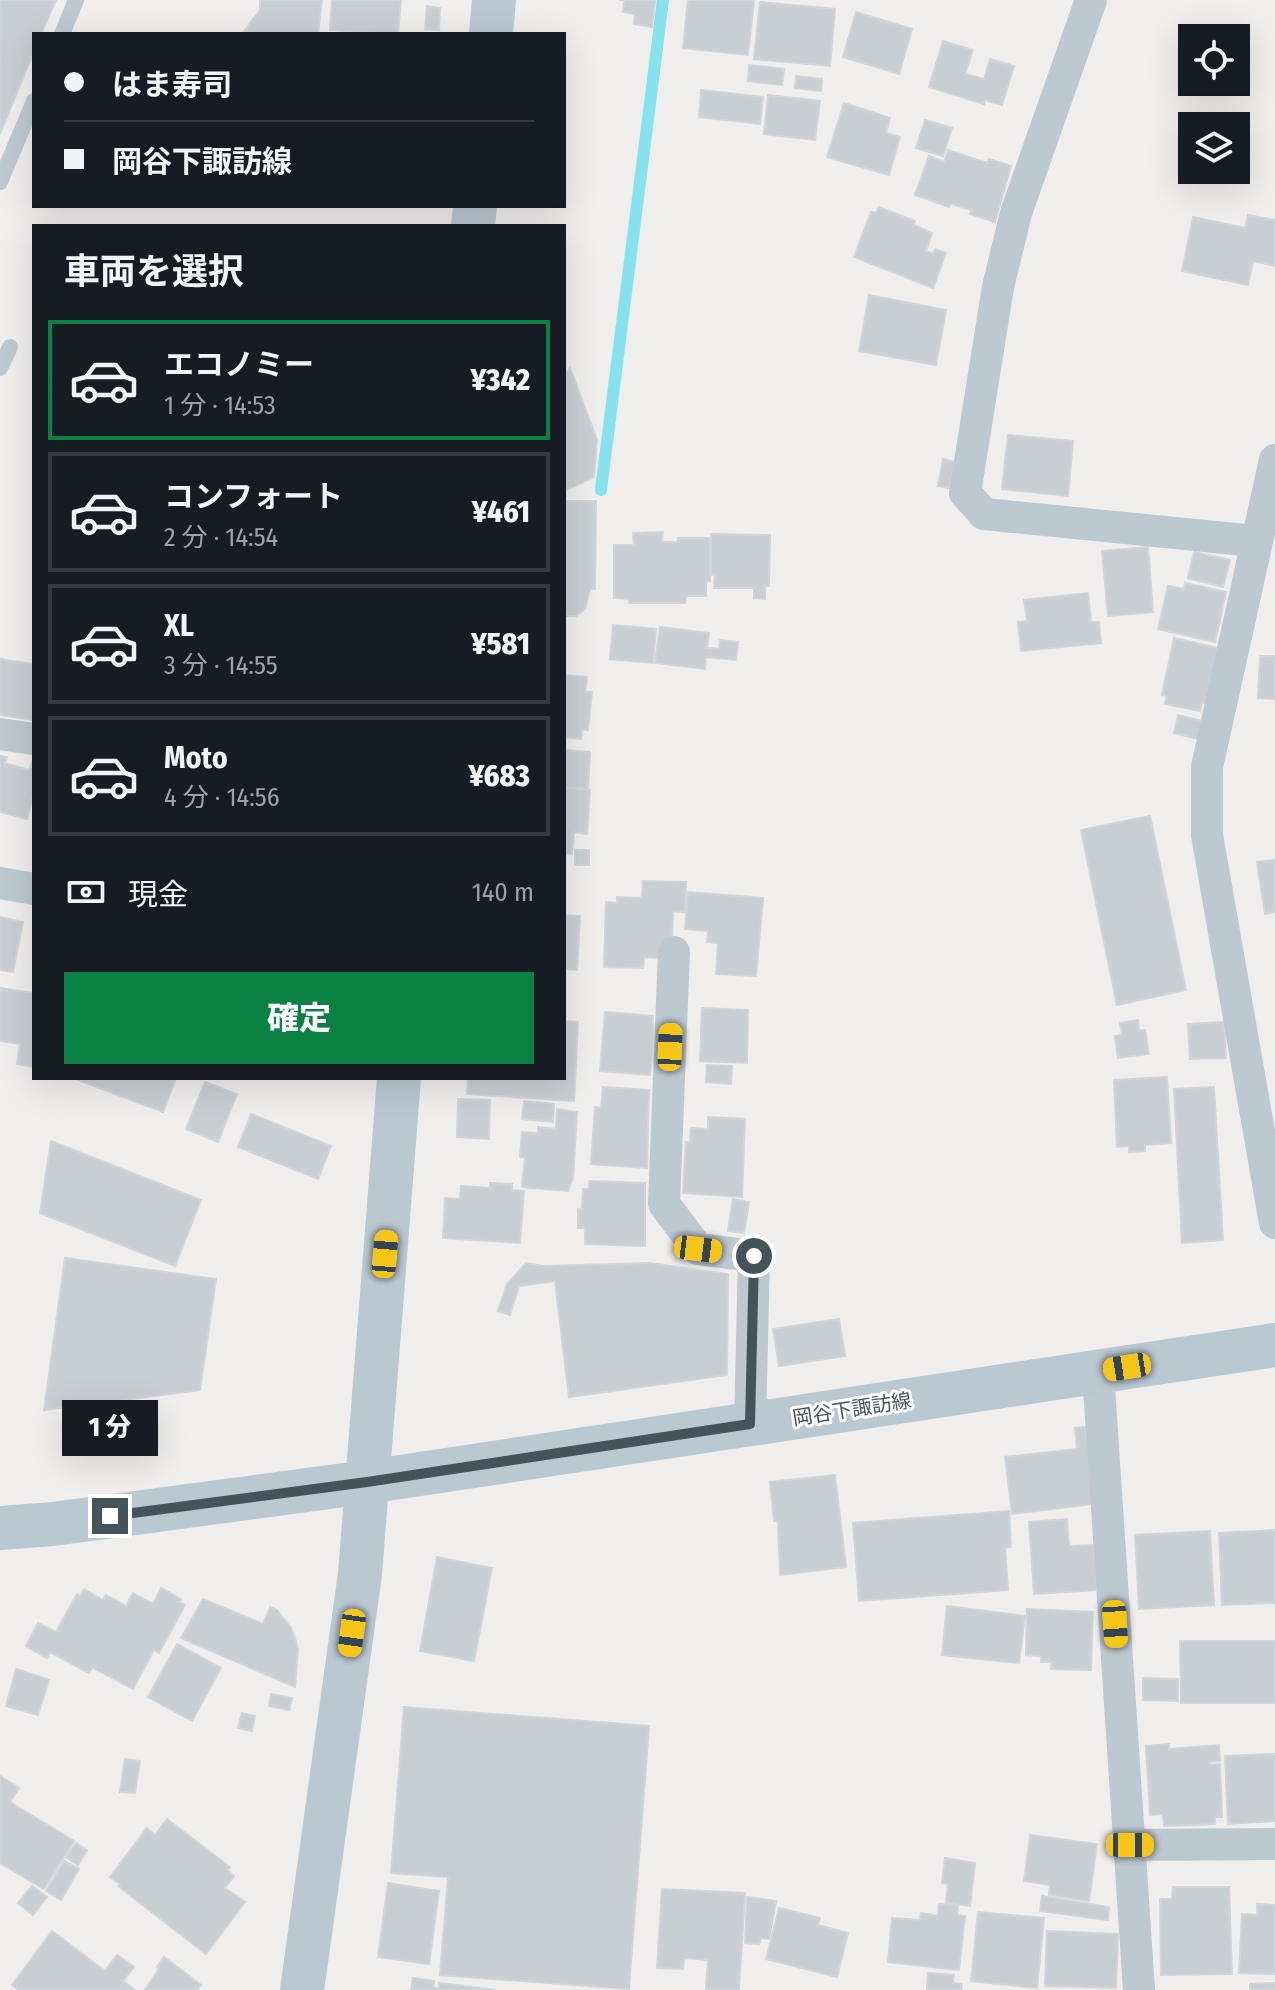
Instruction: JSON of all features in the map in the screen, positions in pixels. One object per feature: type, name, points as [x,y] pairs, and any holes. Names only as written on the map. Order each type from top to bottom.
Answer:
[{"type":"main road","points":[[491,32],[494,0]]},
{"type":"main road","points":[[302,1990],[360,1574],[399,1080]]},
{"type":"main road","name":"岡谷下諏訪線","points":[[0,1528],[53,1524],[367,1482],[1275,1345]]},
{"type":"street","points":[[1091,0],[1016,213],[998,287],[965,493],[984,514],[1263,533]]},
{"type":"street","points":[[1275,460],[1263,533],[1207,767],[1207,835],[1275,1223]]},
{"type":"street","points":[[0,734],[32,739]]},
{"type":"street","points":[[0,883],[32,889]]},
{"type":"street","points":[[674,952],[664,1204],[698,1249],[754,1256],[750,1424]]},
{"type":"street","points":[[1098,1372],[1139,1990]]},
{"type":"street","points":[[1130,1845],[1275,1844]]},
{"type":"lane","points":[[63,32],[76,0]]},
{"type":"lane","points":[[0,182],[32,110]]},
{"type":"lane","points":[[0,368],[10,347]]},
{"type":"building","points":[[0,0],[56,0],[42,32],[32,32],[32,56],[0,134]]},
{"type":"building","points":[[260,0],[322,0],[318,32],[244,32],[260,10]]},
{"type":"building","points":[[332,0],[401,0],[398,32],[330,30]]},
{"type":"building","points":[[624,0],[655,0],[652,27],[634,24],[635,14],[623,12]]},
{"type":"building","points":[[688,0],[754,0],[748,55],[683,48]]},
{"type":"building","points":[[760,2],[835,9],[830,66],[754,59]]},
{"type":"building","points":[[427,6],[440,8],[439,30],[425,29]]},
{"type":"building","points":[[856,12],[912,29],[899,74],[843,57]]},
{"type":"building","points":[[943,41],[973,50],[965,74],[984,79],[990,59],[1014,66],[1002,105],[985,100],[984,104],[929,87]]},
{"type":"building","points":[[749,65],[784,69],[782,85],[748,81]]},
{"type":"building","points":[[796,76],[822,79],[821,91],[795,88]]},
{"type":"building","points":[[701,90],[763,97],[760,124],[699,117]]},
{"type":"building","points":[[768,95],[820,101],[815,140],[764,134]]},
{"type":"building","points":[[844,103],[890,118],[886,133],[900,137],[889,175],[827,157]]},
{"type":"building","points":[[925,120],[952,128],[943,156],[916,148]]},
{"type":"building","points":[[948,150],[987,163],[989,159],[1011,166],[995,222],[970,214],[972,210],[951,204],[949,207],[915,195],[929,156],[944,162]]},
{"type":"building","points":[[879,207],[915,221],[914,225],[932,233],[926,251],[933,254],[935,249],[946,253],[933,288],[854,257],[871,212],[876,213]]},
{"type":"building","points":[[1248,215],[1275,220],[1275,266],[1253,261],[1248,285],[1182,271],[1193,217],[1245,228]]},
{"type":"building","points":[[869,295],[946,310],[936,365],[859,351]]},
{"type":"building","points":[[570,368],[597,440],[594,477],[566,490],[566,374]]},
{"type":"building","points":[[1008,435],[1073,441],[1068,496],[1002,489]]},
{"type":"building","points":[[943,459],[955,462],[949,488],[938,486]]},
{"type":"building","points":[[566,501],[596,501],[595,589],[590,589],[585,609],[576,616],[566,616]]},
{"type":"building","points":[[663,532],[662,542],[677,542],[678,538],[710,538],[710,581],[706,581],[706,596],[686,596],[685,603],[629,603],[629,599],[614,598],[614,545],[634,545],[633,533]]},
{"type":"building","points":[[711,534],[770,535],[769,586],[765,586],[765,599],[754,598],[754,588],[714,588]]},
{"type":"building","points":[[1148,547],[1153,612],[1108,616],[1102,551]]},
{"type":"building","points":[[1194,552],[1230,560],[1223,587],[1188,578]]},
{"type":"building","points":[[1185,583],[1226,592],[1215,642],[1158,629],[1168,586],[1184,589]]},
{"type":"building","points":[[1088,593],[1091,622],[1099,622],[1101,643],[1021,651],[1018,622],[1027,621],[1024,600]]},
{"type":"building","points":[[613,625],[656,629],[653,663],[610,659]]},
{"type":"building","points":[[660,627],[709,633],[707,648],[719,649],[720,640],[738,642],[736,660],[706,657],[705,669],[655,663]]},
{"type":"building","points":[[1174,638],[1218,648],[1205,703],[1202,703],[1200,711],[1165,704],[1167,696],[1162,695]]},
{"type":"building","points":[[1260,656],[1275,656],[1275,699],[1258,698]]},
{"type":"building","points":[[0,659],[32,664],[32,720],[0,715]]},
{"type":"building","points":[[566,675],[587,677],[585,692],[592,692],[588,730],[582,729],[581,739],[566,737]]},
{"type":"building","points":[[1178,715],[1202,721],[1198,739],[1174,733]]},
{"type":"building","points":[[566,750],[590,752],[588,789],[566,787]]},
{"type":"building","points":[[0,756],[7,757],[5,763],[29,770],[32,762],[32,800],[27,819],[0,812]]},
{"type":"building","points":[[566,788],[590,790],[587,834],[574,832],[572,854],[566,853]]},
{"type":"building","points":[[1150,816],[1186,990],[1117,1005],[1081,830]]},
{"type":"building","points":[[575,850],[589,850],[589,865],[575,865]]},
{"type":"building","points":[[1275,860],[1275,912],[1265,914],[1257,862]]},
{"type":"building","points":[[643,881],[686,882],[685,912],[673,911],[672,941],[665,958],[644,957],[643,968],[604,967],[606,902],[617,903],[617,897],[642,898]]},
{"type":"building","points":[[688,892],[763,898],[756,976],[716,974],[718,943],[707,942],[708,931],[685,929]]},
{"type":"building","points":[[566,915],[580,916],[577,970],[566,969]]},
{"type":"building","points":[[0,917],[23,922],[13,972],[0,970]]},
{"type":"building","points":[[0,988],[32,993],[32,1067],[17,1064],[20,1044],[0,1041]]},
{"type":"building","points":[[702,1008],[748,1010],[747,1063],[700,1061]]},
{"type":"building","points":[[605,1012],[653,1016],[650,1075],[600,1071]]},
{"type":"building","points":[[1138,1020],[1139,1031],[1145,1030],[1149,1054],[1118,1058],[1115,1036],[1122,1035],[1120,1023]]},
{"type":"building","points":[[566,1021],[578,1022],[574,1101],[467,1094],[468,1080],[566,1080]]},
{"type":"building","points":[[1224,1022],[1226,1058],[1190,1059],[1188,1024]]},
{"type":"building","points":[[707,1065],[732,1066],[731,1084],[706,1082]]},
{"type":"building","points":[[1167,1077],[1171,1143],[1145,1145],[1145,1151],[1129,1152],[1129,1146],[1117,1147],[1114,1080]]},
{"type":"building","points":[[78,1080],[175,1080],[163,1112]]},
{"type":"building","points":[[205,1082],[237,1094],[218,1142],[186,1129]]},
{"type":"building","points":[[603,1087],[649,1090],[647,1168],[591,1164],[595,1107],[601,1108]]},
{"type":"building","points":[[1214,1087],[1223,1240],[1182,1243],[1174,1089]]},
{"type":"building","points":[[458,1099],[490,1100],[489,1139],[457,1137]]},
{"type":"building","points":[[524,1101],[554,1104],[553,1122],[522,1119]]},
{"type":"building","points":[[557,1109],[577,1112],[573,1178],[568,1191],[522,1187],[525,1157],[520,1157],[522,1132],[538,1133],[538,1127],[556,1129]]},
{"type":"building","points":[[251,1114],[331,1146],[318,1179],[238,1147]]},
{"type":"building","points":[[708,1117],[745,1119],[742,1197],[683,1193],[686,1142],[690,1142],[691,1128],[708,1129]]},
{"type":"building","points":[[51,1141],[201,1200],[175,1266],[40,1213]]},
{"type":"building","points":[[589,1181],[645,1183],[645,1246],[585,1244],[585,1228],[578,1228],[578,1209],[582,1209],[583,1189],[589,1189]]},
{"type":"building","points":[[490,1183],[512,1184],[512,1190],[524,1191],[520,1243],[443,1238],[445,1198],[460,1199],[461,1186],[490,1188]]},
{"type":"building","points":[[733,1199],[749,1202],[744,1233],[728,1231]]},
{"type":"building","points":[[65,1258],[216,1279],[200,1390],[44,1410]]},
{"type":"building","points":[[526,1263],[543,1266],[650,1263],[728,1274],[727,1375],[569,1397],[555,1281],[519,1286],[510,1315],[498,1311],[507,1284]]},
{"type":"building","points":[[839,1319],[845,1356],[779,1366],[773,1329]]},
{"type":"building","points":[[1085,1427],[1094,1504],[1012,1514],[1005,1457],[1077,1449],[1075,1428]]},
{"type":"building","points":[[835,1475],[846,1567],[780,1575],[778,1521],[774,1521],[770,1482]]},
{"type":"building","points":[[1009,1511],[1011,1547],[1005,1548],[1008,1590],[859,1601],[853,1523]]},
{"type":"building","points":[[1067,1519],[1069,1546],[1093,1545],[1097,1590],[1034,1594],[1029,1522]]},
{"type":"building","points":[[1275,1530],[1275,1603],[1222,1605],[1219,1533]]},
{"type":"building","points":[[1210,1531],[1214,1605],[1139,1609],[1135,1535]]},
{"type":"building","points":[[437,1557],[492,1568],[474,1661],[420,1651]]},
{"type":"building","points":[[161,1588],[181,1599],[179,1602],[185,1605],[159,1653],[154,1650],[133,1689],[92,1667],[89,1673],[50,1652],[47,1658],[26,1646],[38,1623],[56,1632],[77,1594],[80,1596],[84,1589],[103,1600],[106,1595],[126,1606],[133,1593],[153,1604]]},
{"type":"building","points":[[203,1599],[263,1624],[270,1607],[277,1610],[291,1628],[298,1649],[295,1687],[181,1638]]},
{"type":"building","points":[[947,1606],[1025,1616],[1019,1663],[942,1655]]},
{"type":"building","points":[[1027,1609],[1093,1612],[1091,1670],[1051,1669],[1052,1662],[1041,1662],[1041,1656],[1026,1655]]},
{"type":"building","points":[[1180,1641],[1275,1641],[1275,1703],[1181,1703]]},
{"type":"building","points":[[177,1644],[221,1668],[192,1721],[148,1697]]},
{"type":"building","points":[[16,1669],[49,1680],[38,1715],[6,1706]]},
{"type":"building","points":[[1143,1678],[1178,1679],[1178,1701],[1143,1700]]},
{"type":"building","points":[[271,1694],[292,1698],[289,1710],[269,1706]]},
{"type":"building","points":[[404,1707],[649,1726],[629,1989],[440,1975],[448,1877],[391,1873]]},
{"type":"building","points":[[242,1713],[255,1716],[252,1731],[238,1728]]},
{"type":"building","points":[[1169,1744],[1169,1749],[1219,1745],[1220,1761],[1209,1762],[1210,1765],[1220,1764],[1222,1817],[1215,1817],[1215,1824],[1164,1826],[1163,1814],[1150,1815],[1146,1746]]},
{"type":"building","points":[[1275,1754],[1275,1821],[1228,1824],[1225,1756]]},
{"type":"building","points":[[125,1759],[140,1761],[135,1793],[120,1792]]},
{"type":"building","points":[[0,1776],[19,1788],[10,1802],[74,1841],[44,1889],[0,1863]]},
{"type":"building","points":[[167,1819],[230,1867],[227,1870],[234,1876],[225,1888],[245,1902],[206,1954],[110,1877],[147,1828],[155,1835]]},
{"type":"building","points":[[1030,1835],[1097,1844],[1089,1901],[1049,1895],[1050,1885],[1024,1881]]},
{"type":"building","points":[[76,1843],[87,1850],[78,1865],[66,1857]]},
{"type":"building","points":[[945,1858],[975,1863],[970,1906],[946,1903],[948,1884],[942,1883]]},
{"type":"building","points":[[64,1861],[79,1869],[61,1900],[46,1891]]},
{"type":"building","points":[[388,1883],[439,1891],[429,1964],[378,1957]]},
{"type":"building","points":[[32,1886],[47,1897],[33,1915],[18,1903]]},
{"type":"building","points":[[1173,1887],[1229,1887],[1232,1974],[1161,1975],[1160,1899],[1172,1899]]},
{"type":"building","points":[[662,1889],[745,1893],[739,1990],[706,1990],[708,1960],[684,1958],[683,1969],[657,1968]]},
{"type":"building","points":[[1042,1896],[1109,1907],[1108,1920],[1040,1911]]},
{"type":"building","points":[[747,1897],[776,1901],[769,1939],[761,1938],[759,1944],[745,1943]]},
{"type":"building","points":[[939,1904],[958,1906],[957,1915],[965,1916],[959,1970],[888,1962],[892,1918],[920,1920],[921,1913],[938,1916]]},
{"type":"building","points":[[1257,1904],[1275,1905],[1275,1974],[1239,1973],[1242,1914],[1257,1915]]},
{"type":"building","points":[[779,1908],[820,1918],[818,1925],[848,1933],[837,1977],[766,1959]]},
{"type":"building","points":[[978,1912],[1044,1918],[1037,1988],[971,1981]]},
{"type":"building","points":[[52,1931],[105,1971],[117,1955],[134,1967],[123,1981],[135,1990],[19,1990],[12,1985]]},
{"type":"building","points":[[1047,1931],[1118,1934],[1116,1988],[1045,1986]]},
{"type":"building","points":[[164,1957],[201,1985],[197,1990],[145,1990]]},
{"type":"building","points":[[928,1973],[954,1975],[953,1983],[962,1984],[961,1990],[927,1990]]},
{"type":"building","points":[[413,1978],[434,1981],[433,1988],[439,1988],[439,1983],[496,1990],[411,1990]]},
{"type":"building","points":[[1275,1983],[1275,1990],[1250,1990],[1250,1984]]},
{"type":"waterway","points":[[601,490],[663,0]]},
{"type":"route","points":[[110,1516],[367,1482],[750,1424],[754,1256]]}]
